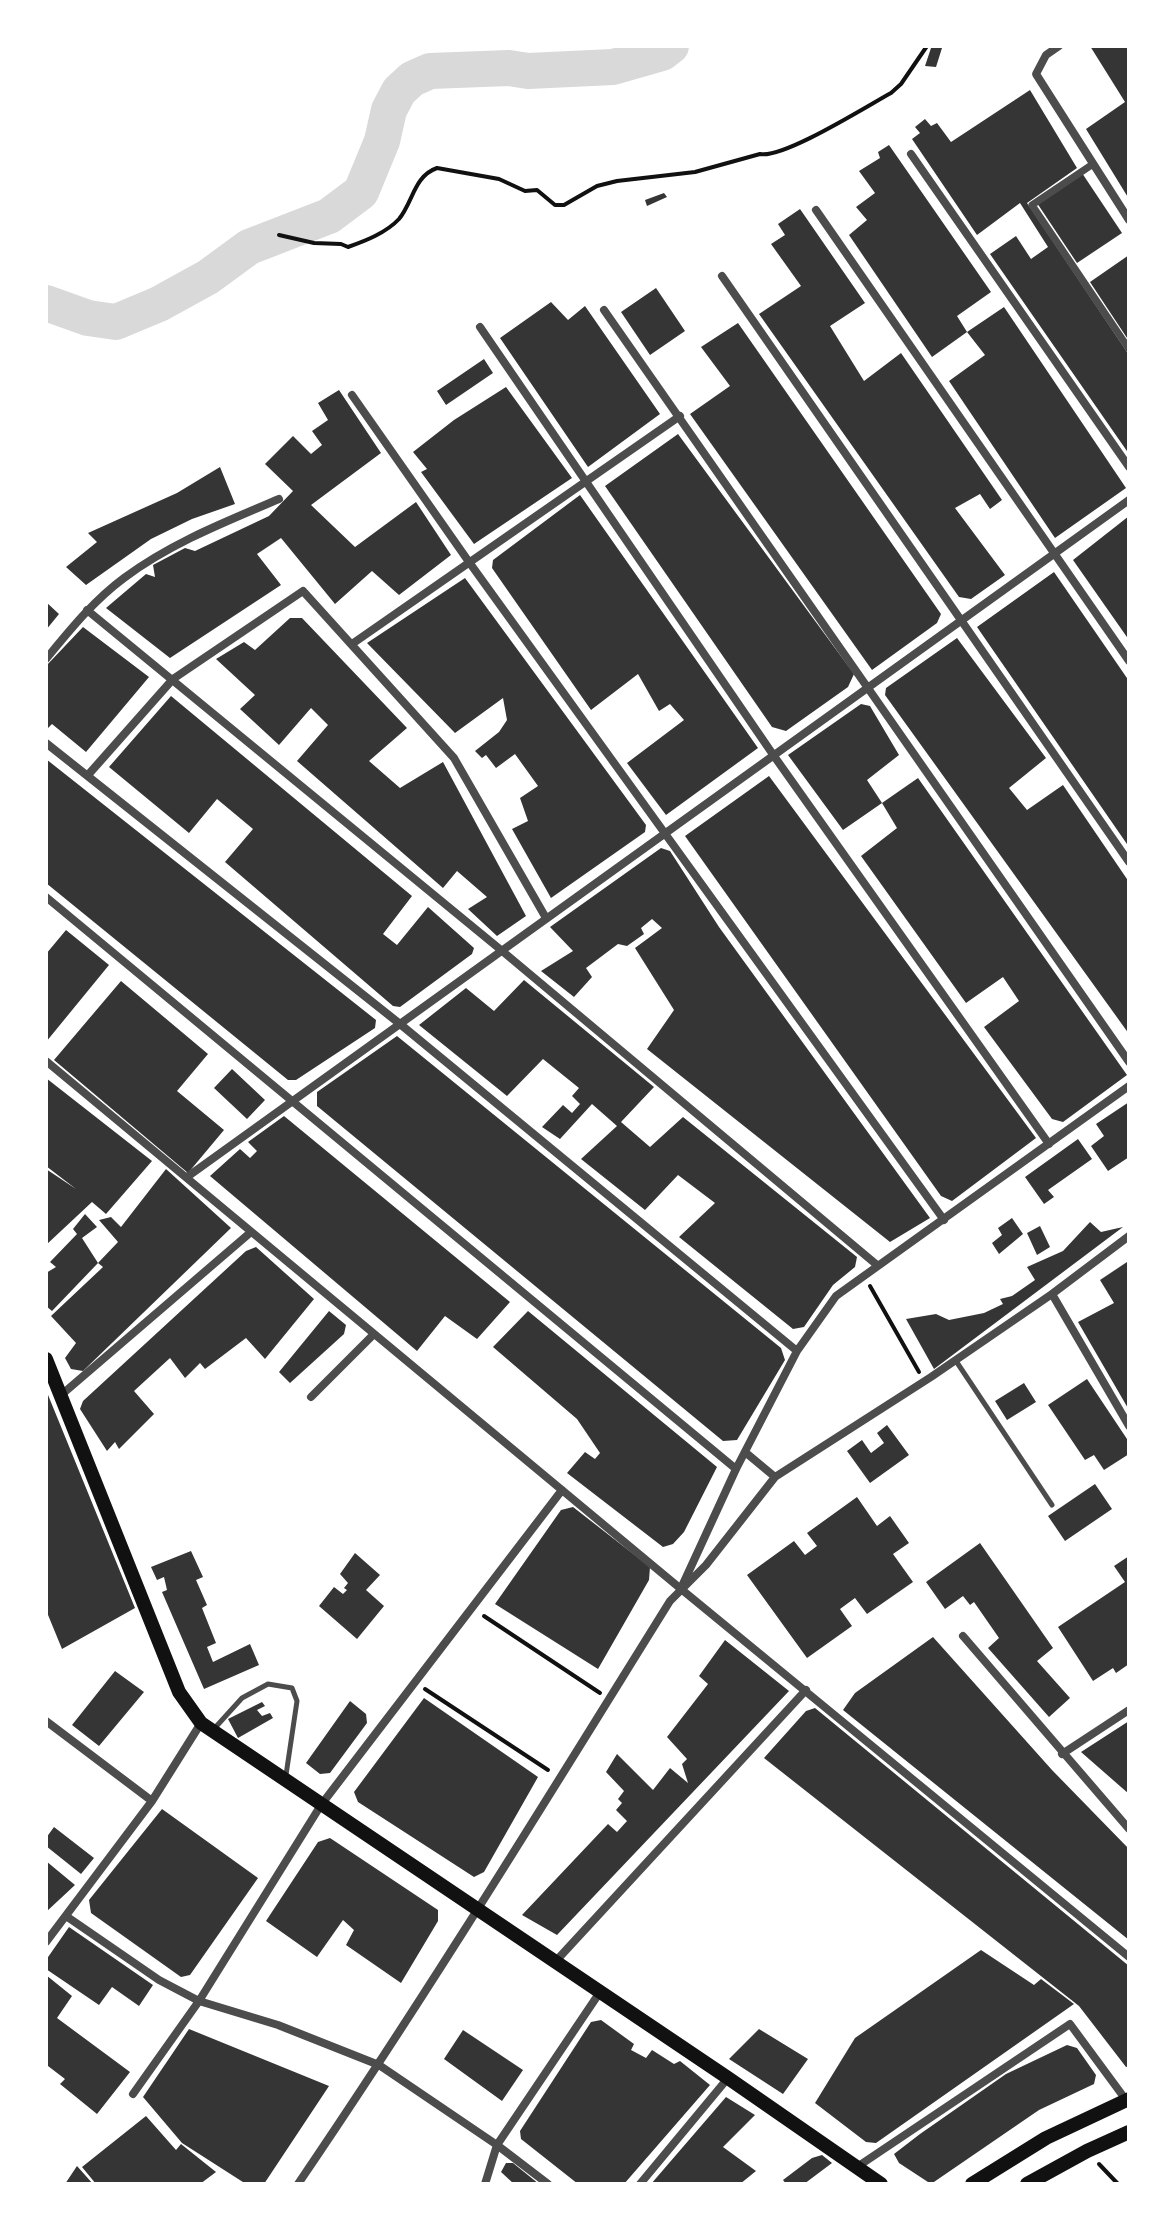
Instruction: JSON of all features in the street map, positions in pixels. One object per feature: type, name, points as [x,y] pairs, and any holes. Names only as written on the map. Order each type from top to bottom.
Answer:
[{"type":"main road","points":[[46,1359],[179,1692],[207,1726],[881,2184]]},
{"type":"main road","points":[[972,2184],[1046,2138],[1128,2099]]},
{"type":"main road","points":[[1027,2184],[1129,2132]]},
{"type":"street","points":[[1059,46],[1046,55],[1036,74],[1129,220]]},
{"type":"street","points":[[911,154],[1129,467]]},
{"type":"street","points":[[1093,164],[1032,205],[1129,349]]},
{"type":"street","points":[[816,210],[1129,661]]},
{"type":"street","points":[[722,276],[1129,862]]},
{"type":"street","points":[[604,310],[1129,1062]]},
{"type":"street","points":[[480,327],[774,756],[1049,1144]]},
{"type":"street","points":[[352,395],[944,1220]]},
{"type":"street","points":[[352,644],[680,416]]},
{"type":"street","points":[[46,659],[87,610],[123,578],[183,540],[279,499]]},
{"type":"street","points":[[187,1177],[1129,500]]},
{"type":"street","points":[[88,775],[173,679],[303,591],[454,758],[546,918]]},
{"type":"street","points":[[87,610],[501,950],[877,1265]]},
{"type":"street","points":[[46,743],[400,1024],[797,1351]]},
{"type":"street","points":[[46,897],[736,1469]]},
{"type":"street","points":[[46,1061],[985,1841],[1129,1957]]},
{"type":"street","points":[[681,1589],[736,1469],[797,1351],[836,1296],[1129,1086]]},
{"type":"street","points":[[60,1396],[251,1232]]},
{"type":"street","points":[[298,2184],[479,1909],[670,1601],[706,1565],[775,1477],[924,1382],[1127,1241]]},
{"type":"street","points":[[1052,1294],[1129,1426]]},
{"type":"street","points":[[311,1397],[374,1334]]},
{"type":"street","points":[[745,1452],[775,1477]]},
{"type":"street","points":[[133,2094],[199,2001],[321,1805],[562,1490]]},
{"type":"street","points":[[963,1636],[1129,1829]]},
{"type":"street","points":[[555,1962],[806,1690]]},
{"type":"street","points":[[1062,1754],[1129,1710]]},
{"type":"street","points":[[46,1721],[152,1801]]},
{"type":"street","points":[[46,1942],[207,1726]]},
{"type":"street","points":[[66,1916],[159,1980],[199,2001],[278,2025],[379,2065],[497,2145],[548,2184]]},
{"type":"street","points":[[485,2184],[497,2145],[600,1992]]},
{"type":"street","points":[[857,2167],[1070,2024],[1128,2099]]},
{"type":"street","points":[[640,2184],[728,2078]]},
{"type":"lane","points":[[955,1360],[1052,1505]]},
{"type":"lane","points":[[207,1726],[242,1698],[268,1684],[292,1688],[297,1701],[286,1780]]},
{"type":"path","points":[[279,235],[348,247],[363,241],[398,220],[421,179],[428,171],[437,168],[499,179],[525,191],[537,190],[555,205],[564,205],[597,186],[617,181],[695,172],[760,154],[769,156],[891,93],[901,84],[927,46]]},
{"type":"path","points":[[864,1275],[924,1382]]},
{"type":"path","points":[[472,1608],[609,1699]]},
{"type":"path","points":[[414,1682],[560,1778]]},
{"type":"path","points":[[1087,2151],[1118,2184]]},
{"type":"building","points":[[1090,46],[1129,46],[1129,199],[1086,129],[1125,102]]},
{"type":"building","points":[[931,48],[942,48],[936,67],[925,66]]},
{"type":"building","points":[[1030,90],[1077,168],[1027,203],[1129,355],[1129,454],[990,254],[1016,236],[1031,259],[1048,247],[1020,203],[977,235],[912,139],[920,133],[915,127],[925,119],[931,126],[937,123],[951,142]]},
{"type":"building","points":[[889,145],[991,292],[957,316],[967,332],[932,357],[849,235],[867,220],[856,207],[875,193],[859,171],[880,158],[878,152]]},
{"type":"building","points":[[1082,173],[1122,233],[1077,263],[1037,203]]},
{"type":"building","points":[[664,193],[667,197],[647,206],[645,200]]},
{"type":"building","points":[[800,209],[865,303],[830,326],[864,381],[901,353],[1002,500],[990,509],[980,494],[955,508],[1005,575],[971,599],[959,597],[759,314],[801,286],[771,244],[785,235],[778,224]]},
{"type":"building","points":[[1129,255],[1129,341],[1090,282]]},
{"type":"building","points":[[656,288],[685,331],[650,355],[621,312]]},
{"type":"building","points":[[551,302],[568,320],[585,306],[660,414],[588,467],[500,338]]},
{"type":"building","points":[[1004,307],[1126,488],[1055,538],[949,381],[985,355],[967,332]]},
{"type":"building","points":[[738,323],[941,614],[937,623],[872,670],[690,414],[730,386],[701,347]]},
{"type":"building","points":[[484,359],[493,373],[446,405],[437,391]]},
{"type":"building","points":[[506,387],[572,478],[474,544],[421,472],[427,469],[413,452],[454,420]]},
{"type":"building","points":[[339,390],[381,453],[311,505],[355,547],[416,502],[451,555],[399,595],[372,571],[335,604],[281,538],[257,554],[281,585],[170,658],[106,608],[146,574],[155,577],[153,565],[185,548],[195,551],[269,516],[293,491],[265,464],[293,436],[311,454],[322,445],[312,431],[328,420],[318,403]]},
{"type":"building","points":[[678,434],[854,674],[848,687],[786,731],[772,727],[605,486]]},
{"type":"building","points":[[220,467],[235,504],[192,519],[151,539],[86,585],[66,567],[97,542],[88,533],[177,493]]},
{"type":"building","points":[[580,495],[758,748],[666,815],[627,763],[684,720],[670,704],[659,711],[638,674],[591,710],[492,568],[493,560]]},
{"type":"building","points":[[1129,516],[1129,640],[1073,560]]},
{"type":"building","points":[[1054,572],[1129,681],[1129,847],[977,627]]},
{"type":"building","points":[[465,578],[646,825],[645,832],[551,898],[512,829],[528,821],[520,798],[538,786],[515,754],[496,768],[486,755],[482,758],[475,751],[499,732],[507,720],[503,698],[455,733],[367,643]]},
{"type":"building","points":[[46,602],[59,614],[46,630]]},
{"type":"building","points":[[290,618],[302,618],[407,728],[369,761],[400,788],[443,762],[526,916],[497,936],[468,909],[487,897],[457,871],[443,888],[297,761],[328,725],[311,708],[279,745],[240,709],[255,695],[216,659],[244,642],[255,650]]},
{"type":"building","points":[[83,627],[149,677],[86,752],[52,724],[46,730],[46,666]]},
{"type":"building","points":[[957,638],[1046,758],[1009,788],[1027,810],[1063,785],[1129,882],[1129,1034],[885,695],[886,688]]},
{"type":"building","points":[[171,696],[412,896],[383,934],[397,945],[428,907],[474,948],[472,954],[400,1007],[393,1006],[225,862],[253,829],[217,799],[189,833],[109,767]]},
{"type":"building","points":[[861,704],[870,706],[899,755],[867,780],[882,803],[843,830],[788,755]]},
{"type":"building","points":[[46,759],[376,1020],[375,1028],[296,1080],[288,1080],[46,883]]},
{"type":"building","points":[[769,776],[1036,1138],[952,1201],[941,1196],[685,836]]},
{"type":"building","points":[[918,778],[1127,1075],[1063,1122],[1052,1119],[984,1027],[1019,1001],[1003,977],[966,1003],[861,856],[897,828],[882,803]]},
{"type":"building","points":[[661,848],[670,851],[719,927],[930,1218],[890,1242],[647,1049],[674,1010],[635,948],[662,928],[652,919],[641,928],[644,934],[627,946],[618,944],[586,968],[592,977],[574,997],[541,971],[573,951],[550,927]]},
{"type":"building","points":[[66,930],[109,965],[46,1042],[46,954]]},
{"type":"building","points":[[524,980],[654,1087],[621,1122],[650,1147],[683,1117],[857,1257],[855,1267],[833,1285],[804,1327],[793,1329],[679,1237],[715,1203],[678,1175],[645,1210],[581,1159],[617,1126],[592,1104],[560,1139],[542,1127],[563,1105],[572,1113],[580,1104],[572,1096],[579,1088],[543,1059],[507,1096],[419,1025],[466,988],[494,1011]]},
{"type":"building","points":[[121,981],[208,1054],[177,1091],[224,1130],[188,1173],[54,1060]]},
{"type":"building","points":[[397,1036],[781,1348],[785,1360],[737,1440],[723,1441],[317,1106],[317,1092]]},
{"type":"building","points":[[232,1069],[265,1100],[247,1119],[214,1088]]},
{"type":"building","points":[[46,1078],[152,1161],[106,1214],[92,1202],[46,1245],[46,1169],[76,1189],[46,1166]]},
{"type":"building","points":[[1129,1102],[1129,1157],[1108,1171],[1091,1146],[1104,1136],[1096,1124]]},
{"type":"building","points":[[284,1116],[510,1302],[477,1339],[445,1316],[417,1351],[210,1176],[240,1149],[250,1158],[257,1151],[248,1142]]},
{"type":"building","points":[[1078,1139],[1092,1159],[1048,1190],[1054,1197],[1044,1204],[1025,1177]]},
{"type":"building","points":[[166,1169],[231,1228],[83,1371],[71,1369],[65,1358],[76,1343],[51,1316],[103,1267],[98,1263],[118,1242],[99,1220],[111,1217],[121,1227]]},
{"type":"building","points":[[85,1214],[97,1227],[82,1238],[98,1263],[52,1311],[46,1306],[46,1273],[56,1267],[50,1262],[77,1234],[73,1229]]},
{"type":"building","points":[[1012,1218],[1023,1234],[999,1254],[992,1243],[1002,1235],[998,1228]]},
{"type":"building","points":[[1090,1222],[1101,1232],[1123,1227],[934,1369],[906,1319],[936,1314],[949,1320],[984,1313],[1003,1304],[1000,1299],[1012,1296],[1035,1280],[1027,1267],[1063,1251]]},
{"type":"building","points":[[1040,1226],[1050,1247],[1037,1255],[1027,1233]]},
{"type":"building","points":[[256,1247],[314,1299],[265,1359],[246,1338],[205,1369],[200,1363],[185,1378],[170,1358],[134,1391],[154,1414],[119,1449],[115,1442],[107,1451],[80,1409],[83,1401],[246,1251]]},
{"type":"building","points":[[1127,1262],[1129,1410],[1078,1322],[1114,1303],[1100,1280]]},
{"type":"building","points":[[329,1311],[346,1325],[344,1334],[290,1383],[279,1372]]},
{"type":"building","points":[[528,1311],[717,1467],[684,1532],[673,1544],[663,1547],[567,1473],[585,1452],[595,1459],[600,1453],[577,1419],[493,1347]]},
{"type":"building","points":[[1087,1379],[1129,1442],[1129,1454],[1104,1470],[1094,1455],[1085,1460],[1048,1405]]},
{"type":"building","points":[[1024,1383],[1036,1402],[1007,1420],[995,1401]]},
{"type":"building","points":[[46,1390],[135,1608],[62,1649],[46,1610]]},
{"type":"building","points":[[887,1425],[909,1455],[870,1483],[847,1451],[862,1440],[871,1453],[884,1443],[877,1433]]},
{"type":"building","points":[[1095,1484],[1112,1509],[1065,1541],[1048,1516]]},
{"type":"building","points":[[857,1497],[877,1526],[890,1516],[909,1543],[893,1554],[913,1582],[867,1614],[855,1598],[840,1609],[852,1626],[807,1658],[747,1575],[794,1541],[805,1555],[817,1546],[807,1533]]},
{"type":"building","points":[[573,1507],[650,1567],[649,1580],[598,1669],[495,1604],[561,1510]]},
{"type":"building","points":[[980,1543],[1053,1648],[1037,1661],[1070,1698],[1049,1717],[988,1648],[999,1638],[974,1602],[970,1605],[963,1596],[945,1609],[926,1582]]},
{"type":"building","points":[[191,1551],[203,1577],[196,1580],[207,1605],[202,1608],[216,1643],[207,1647],[213,1662],[250,1644],[259,1665],[204,1689],[162,1592],[167,1590],[164,1577],[157,1580],[151,1567]]},
{"type":"building","points":[[355,1553],[380,1575],[366,1590],[384,1606],[357,1639],[319,1606],[334,1587],[343,1594],[347,1590],[344,1588],[348,1583],[340,1574]]},
{"type":"building","points":[[1129,1556],[1129,1664],[1116,1673],[1113,1668],[1093,1681],[1058,1627],[1125,1582],[1114,1566]]},
{"type":"building","points":[[933,1637],[1052,1770],[1129,1849],[1129,1940],[843,1710],[855,1693]]},
{"type":"building","points":[[725,1640],[789,1691],[557,1935],[522,1915],[608,1824],[617,1832],[627,1821],[616,1810],[622,1803],[618,1799],[624,1791],[606,1772],[617,1754],[653,1790],[670,1768],[688,1783],[682,1764],[687,1759],[667,1737],[708,1684],[699,1676]]},
{"type":"building","points":[[115,1671],[144,1692],[99,1746],[72,1725]]},
{"type":"building","points":[[424,1698],[538,1777],[484,1872],[474,1877],[358,1802],[354,1792]]},
{"type":"building","points":[[350,1701],[366,1714],[367,1723],[330,1773],[320,1774],[306,1763]]},
{"type":"building","points":[[262,1702],[265,1706],[257,1710],[262,1716],[270,1713],[273,1718],[238,1738],[228,1719]]},
{"type":"building","points":[[815,1708],[1129,1966],[1129,2066],[1126,2067],[1079,2006],[764,1758],[806,1711]]},
{"type":"building","points":[[1129,1721],[1129,1794],[1081,1752]]},
{"type":"building","points":[[162,1809],[258,1878],[190,1975],[181,1977],[91,1913],[89,1900]]},
{"type":"building","points":[[54,1827],[94,1858],[81,1874],[46,1846],[46,1838]]},
{"type":"building","points":[[330,1838],[438,1910],[438,1921],[401,1983],[346,1945],[354,1930],[343,1920],[317,1957],[266,1921],[318,1842]]},
{"type":"building","points":[[46,1861],[75,1885],[46,1912]]},
{"type":"building","points":[[69,1927],[153,1985],[139,2006],[112,1987],[99,2005],[46,1969],[46,1960]]},
{"type":"building","points":[[981,1950],[1034,1985],[1041,1979],[1074,2004],[876,2143],[866,2142],[815,2103],[855,2038]]},
{"type":"building","points":[[46,1975],[72,1996],[57,2018],[130,2072],[97,2114],[60,2084],[65,2079],[48,2066],[46,2068]]},
{"type":"building","points":[[601,2020],[634,2044],[631,2050],[646,2058],[652,2050],[674,2064],[680,2061],[710,2085],[624,2184],[578,2184],[521,2139],[520,2131],[591,2022]]},
{"type":"building","points":[[189,2029],[329,2086],[264,2184],[246,2184],[182,2143],[143,2097]]},
{"type":"building","points":[[759,2029],[808,2059],[783,2094],[729,2059]]},
{"type":"building","points":[[463,2030],[523,2070],[502,2101],[444,2059]]},
{"type":"building","points":[[1067,2045],[1077,2048],[1096,2075],[1094,2084],[1039,2110],[931,2184],[899,2163],[894,2154],[920,2134],[1006,2074]]},
{"type":"building","points":[[726,2097],[755,2115],[723,2147],[756,2171],[740,2184],[651,2184]]},
{"type":"building","points":[[146,2116],[176,2150],[181,2144],[216,2172],[200,2184],[96,2184],[82,2167]]},
{"type":"building","points":[[822,2155],[832,2163],[804,2184],[786,2184],[783,2180],[812,2158]]},
{"type":"building","points":[[506,2163],[513,2163],[539,2184],[514,2184],[501,2172]]},
{"type":"building","points":[[77,2166],[93,2184],[65,2184]]},
{"type":"waterway","points":[[46,303],[88,318],[116,322],[159,304],[208,277],[249,247],[329,216],[361,192],[382,141],[389,110],[399,91],[412,79],[430,71],[613,67],[662,53],[671,46]]}]
